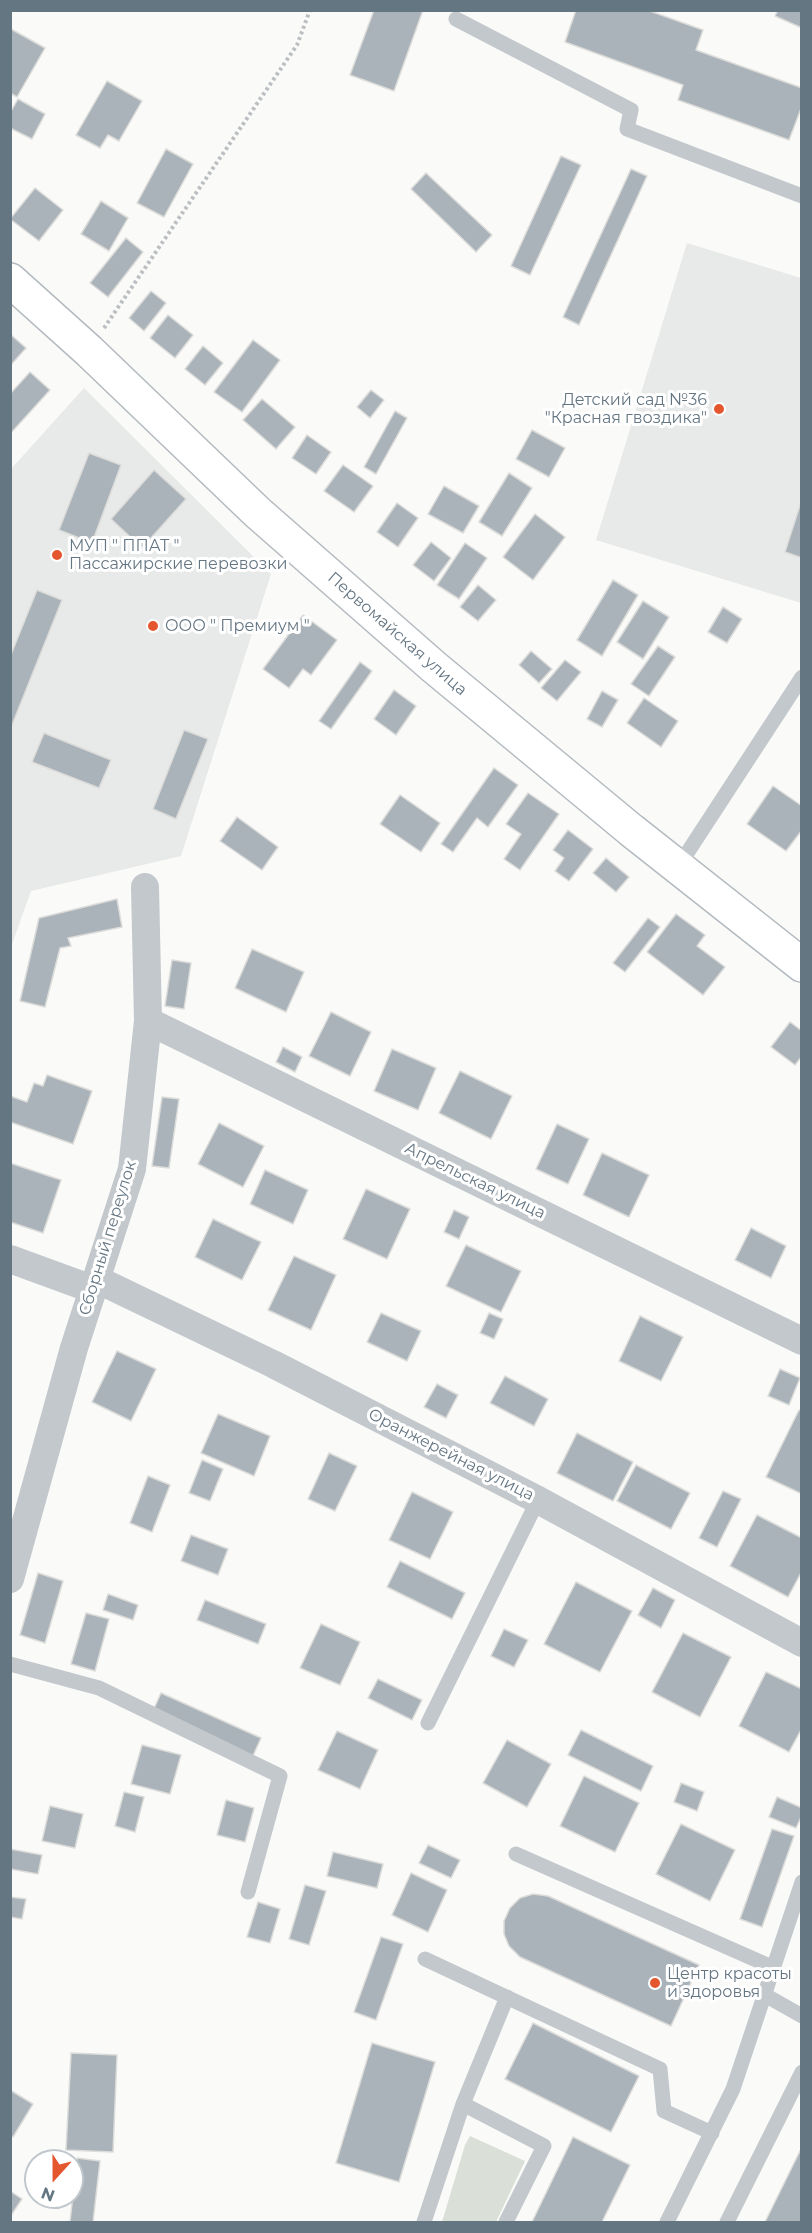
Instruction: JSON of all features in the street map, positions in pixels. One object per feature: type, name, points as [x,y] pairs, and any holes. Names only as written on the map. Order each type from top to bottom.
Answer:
[{"type":"street","name":"Первомайская улица","points":[[10,280],[89,351],[266,520],[434,667],[801,965]]},
{"type":"street","name":"Сборный переулок","points":[[10,1579],[74,1348],[132,1169],[148,1021],[145,887]]},
{"type":"street","name":"Апрельская улица","points":[[148,1021],[801,1341]]},
{"type":"street","name":"Оранжерейная улица","points":[[10,1259],[94,1284],[273,1364],[538,1500],[801,1643]]},
{"type":"lane","points":[[456,19],[630,110],[627,129],[801,196]]},
{"type":"lane","points":[[678,867],[801,678]]},
{"type":"lane","points":[[428,1723],[538,1500]]},
{"type":"lane","points":[[10,1664],[99,1688],[280,1776],[248,1892]]},
{"type":"lane","points":[[516,1854],[772,1967]]},
{"type":"lane","points":[[667,2223],[733,2090],[801,1882]]},
{"type":"lane","points":[[425,1959],[660,2069],[664,2111],[712,2133]]},
{"type":"lane","points":[[765,1995],[801,2016]]},
{"type":"lane","points":[[424,2223],[463,2104],[507,1997]]},
{"type":"lane","points":[[727,2223],[801,2072]]},
{"type":"lane","points":[[463,2104],[544,2146],[506,2223]]},
{"type":"path","points":[[89,351],[297,45],[310,10]]},
{"type":"shaded area","name":"Детский сад №36 \"Красная гвоздика\"","points":[[687,243],[801,278],[801,603],[596,540]]},
{"type":"shaded area","points":[[84,388],[271,574],[181,856],[31,891],[11,947],[11,469]]},
{"type":"shaded area","points":[[470,2136],[525,2161],[496,2222],[442,2222],[465,2145]]},
{"type":"building","points":[[374,10],[423,10],[394,91],[350,75]]},
{"type":"building","points":[[576,10],[647,10],[703,30],[696,50],[802,88],[802,106],[789,140],[678,100],[683,85],[565,42]]},
{"type":"building","points":[[778,10],[802,10],[802,28],[775,16]]},
{"type":"building","points":[[11,29],[45,48],[17,97],[10,93]]},
{"type":"building","points":[[107,81],[142,101],[119,141],[108,135],[100,148],[76,135]]},
{"type":"building","points":[[18,99],[45,114],[32,139],[10,128],[10,113]]},
{"type":"building","points":[[166,149],[193,164],[164,217],[137,203]]},
{"type":"building","points":[[561,156],[581,165],[530,275],[511,266]]},
{"type":"building","points":[[631,169],[647,176],[579,325],[563,317]]},
{"type":"building","points":[[426,173],[492,235],[476,252],[411,189]]},
{"type":"building","points":[[35,188],[63,210],[39,241],[10,219]]},
{"type":"building","points":[[101,201],[128,218],[109,251],[81,234]]},
{"type":"building","points":[[126,238],[143,252],[108,297],[90,283]]},
{"type":"building","points":[[151,291],[166,303],[144,331],[129,318]]},
{"type":"building","points":[[168,315],[193,335],[175,358],[150,338]]},
{"type":"building","points":[[10,334],[26,348],[10,366]]},
{"type":"building","points":[[253,340],[280,360],[242,412],[214,392]]},
{"type":"building","points":[[203,346],[223,363],[205,385],[185,369]]},
{"type":"building","points":[[30,372],[50,390],[10,434],[10,394]]},
{"type":"building","points":[[371,390],[384,400],[370,418],[357,407]]},
{"type":"building","points":[[262,399],[295,427],[276,449],[243,420]]},
{"type":"building","points":[[395,411],[407,418],[376,474],[364,467]]},
{"type":"building","points":[[532,430],[565,448],[549,477],[516,459]]},
{"type":"building","points":[[307,435],[331,452],[316,474],[292,458]]},
{"type":"building","points":[[89,453],[121,465],[92,543],[59,530]]},
{"type":"building","points":[[343,465],[373,486],[354,512],[324,491]]},
{"type":"building","points":[[154,470],[186,499],[142,548],[111,519]]},
{"type":"building","points":[[509,473],[532,488],[502,536],[479,522]]},
{"type":"building","points":[[444,486],[479,506],[463,533],[428,514]]},
{"type":"building","points":[[802,499],[802,558],[785,552]]},
{"type":"building","points":[[397,503],[418,518],[398,547],[377,532]]},
{"type":"building","points":[[535,514],[565,537],[533,580],[503,557]]},
{"type":"building","points":[[431,542],[451,558],[434,581],[413,565]]},
{"type":"building","points":[[465,543],[487,558],[459,599],[437,585]]},
{"type":"building","points":[[613,580],[638,595],[602,656],[577,640]]},
{"type":"building","points":[[478,585],[496,600],[478,621],[460,607]]},
{"type":"building","points":[[37,590],[62,600],[12,725],[10,724],[10,657]]},
{"type":"building","points":[[643,601],[669,617],[643,659],[617,642]]},
{"type":"building","points":[[723,607],[742,619],[727,643],[708,632]]},
{"type":"building","points":[[303,615],[337,640],[311,675],[303,669],[289,688],[263,669]]},
{"type":"building","points":[[658,646],[675,657],[649,696],[631,684]]},
{"type":"building","points":[[531,651],[552,669],[539,683],[519,665]]},
{"type":"building","points":[[565,660],[581,672],[557,701],[541,688]]},
{"type":"building","points":[[360,662],[372,671],[331,729],[319,721]]},
{"type":"building","points":[[394,690],[416,706],[396,735],[374,719]]},
{"type":"building","points":[[602,691],[618,700],[602,727],[587,719]]},
{"type":"building","points":[[644,698],[678,721],[661,747],[627,723]]},
{"type":"building","points":[[184,730],[208,739],[176,819],[153,809]]},
{"type":"building","points":[[44,733],[111,760],[99,788],[32,762]]},
{"type":"building","points":[[494,768],[518,785],[488,827],[477,818],[453,852],[441,844]]},
{"type":"building","points":[[773,786],[802,806],[802,830],[786,851],[747,824]]},
{"type":"building","points":[[528,793],[559,814],[520,870],[504,859],[521,834],[506,824]]},
{"type":"building","points":[[400,795],[440,823],[421,852],[380,824]]},
{"type":"building","points":[[237,817],[278,847],[262,870],[220,841]]},
{"type":"building","points":[[568,830],[593,849],[569,881],[555,871],[564,858],[553,850]]},
{"type":"building","points":[[606,858],[629,877],[616,892],[593,873]]},
{"type":"building","points":[[117,899],[122,927],[68,938],[71,946],[60,948],[45,1007],[20,1001],[39,918]]},
{"type":"building","points":[[676,914],[705,935],[697,946],[725,967],[703,995],[647,952]]},
{"type":"building","points":[[648,918],[660,927],[625,972],[613,963]]},
{"type":"building","points":[[252,949],[304,972],[286,1012],[235,988]]},
{"type":"building","points":[[172,960],[191,963],[184,1009],[165,1006]]},
{"type":"building","points":[[331,1012],[371,1032],[350,1076],[309,1056]]},
{"type":"building","points":[[790,1022],[802,1031],[802,1056],[795,1065],[771,1047]]},
{"type":"building","points":[[283,1047],[302,1057],[295,1072],[276,1062]]},
{"type":"building","points":[[392,1049],[436,1068],[418,1110],[374,1091]]},
{"type":"building","points":[[460,1071],[512,1096],[491,1139],[439,1113]]},
{"type":"building","points":[[47,1075],[92,1091],[73,1144],[10,1122],[10,1096],[27,1102],[34,1083],[43,1086]]},
{"type":"building","points":[[162,1097],[179,1099],[169,1168],[152,1166]]},
{"type":"building","points":[[219,1123],[264,1146],[243,1187],[198,1164]]},
{"type":"building","points":[[557,1124],[589,1139],[568,1184],[536,1169]]},
{"type":"building","points":[[602,1153],[649,1175],[629,1217],[583,1195]]},
{"type":"building","points":[[10,1163],[61,1180],[43,1233],[10,1222]]},
{"type":"building","points":[[265,1170],[308,1190],[293,1224],[250,1204]]},
{"type":"building","points":[[366,1189],[410,1209],[387,1259],[343,1239]]},
{"type":"building","points":[[454,1210],[469,1217],[459,1239],[444,1232]]},
{"type":"building","points":[[213,1219],[261,1242],[242,1280],[195,1257]]},
{"type":"building","points":[[751,1228],[786,1246],[771,1278],[735,1260]]},
{"type":"building","points":[[466,1245],[521,1271],[501,1312],[446,1286]]},
{"type":"building","points":[[294,1256],[336,1275],[311,1330],[268,1310]]},
{"type":"building","points":[[381,1313],[421,1331],[407,1361],[367,1342]]},
{"type":"building","points":[[489,1313],[503,1319],[494,1339],[480,1333]]},
{"type":"building","points":[[640,1316],[683,1337],[661,1381],[619,1361]]},
{"type":"building","points":[[117,1351],[156,1369],[131,1421],[92,1402]]},
{"type":"building","points":[[780,1369],[800,1378],[789,1405],[768,1396]]},
{"type":"building","points":[[505,1376],[548,1399],[534,1426],[490,1403]]},
{"type":"building","points":[[437,1384],[458,1395],[446,1418],[424,1407]]},
{"type":"building","points":[[799,1410],[802,1411],[802,1494],[766,1477]]},
{"type":"building","points":[[218,1414],[270,1436],[254,1476],[201,1453]]},
{"type":"building","points":[[577,1433],[633,1462],[613,1501],[557,1473]]},
{"type":"building","points":[[329,1453],[357,1466],[335,1511],[308,1499]]},
{"type":"building","points":[[202,1460],[223,1469],[210,1501],[189,1493]]},
{"type":"building","points":[[636,1465],[690,1493],[671,1529],[617,1501]]},
{"type":"building","points":[[148,1476],[170,1485],[152,1532],[130,1523]]},
{"type":"building","points":[[723,1491],[741,1499],[717,1547],[699,1538]]},
{"type":"building","points":[[412,1492],[453,1512],[430,1559],[389,1540]]},
{"type":"building","points":[[757,1515],[802,1538],[802,1571],[788,1597],[730,1566]]},
{"type":"building","points":[[191,1535],[228,1549],[218,1575],[181,1561]]},
{"type":"building","points":[[400,1561],[465,1593],[452,1619],[387,1587]]},
{"type":"building","points":[[38,1573],[63,1581],[45,1643],[20,1635]]},
{"type":"building","points":[[576,1582],[632,1611],[600,1672],[544,1644]]},
{"type":"building","points":[[653,1588],[675,1600],[661,1628],[638,1615]]},
{"type":"building","points":[[108,1594],[138,1605],[133,1620],[103,1610]]},
{"type":"building","points":[[205,1600],[266,1624],[258,1644],[197,1620]]},
{"type":"building","points":[[86,1613],[109,1619],[95,1671],[71,1664]]},
{"type":"building","points":[[321,1624],[360,1642],[340,1685],[300,1668]]},
{"type":"building","points":[[504,1629],[528,1640],[514,1667],[491,1656]]},
{"type":"building","points":[[683,1633],[731,1657],[700,1717],[652,1692]]},
{"type":"building","points":[[766,1672],[802,1689],[802,1728],[789,1752],[739,1726]]},
{"type":"building","points":[[378,1679],[422,1700],[412,1720],[368,1698]]},
{"type":"building","points":[[161,1693],[261,1738],[252,1758],[152,1713]]},
{"type":"building","points":[[581,1730],[653,1766],[641,1791],[568,1755]]},
{"type":"building","points":[[337,1731],[378,1750],[360,1789],[318,1770]]},
{"type":"building","points":[[507,1740],[551,1764],[527,1807],[483,1783]]},
{"type":"building","points":[[142,1745],[181,1755],[170,1794],[131,1784]]},
{"type":"building","points":[[584,1776],[639,1803],[615,1852],[560,1826]]},
{"type":"building","points":[[681,1783],[704,1792],[697,1811],[674,1802]]},
{"type":"building","points":[[124,1792],[144,1797],[135,1832],[115,1826]]},
{"type":"building","points":[[777,1797],[802,1808],[802,1815],[796,1828],[769,1817]]},
{"type":"building","points":[[226,1800],[254,1808],[245,1842],[217,1835]]},
{"type":"building","points":[[50,1806],[83,1814],[75,1848],[42,1841]]},
{"type":"building","points":[[681,1824],[735,1850],[710,1901],[656,1874]]},
{"type":"building","points":[[772,1829],[794,1836],[762,1927],[740,1919]]},
{"type":"building","points":[[428,1845],[460,1860],[451,1878],[419,1863]]},
{"type":"building","points":[[10,1849],[42,1855],[38,1874],[10,1869]]},
{"type":"building","points":[[333,1852],[383,1864],[377,1888],[327,1876]]},
{"type":"building","points":[[411,1873],[447,1890],[428,1932],[392,1915]]},
{"type":"building","points":[[305,1885],[326,1891],[309,1945],[289,1939]]},
{"type":"building","points":[[533,1894],[548,1896],[699,1965],[671,2026],[520,1957],[509,1946],[504,1934],[504,1921],[510,1908],[520,1898]]},
{"type":"building","points":[[10,1897],[26,1899],[22,1919],[10,1917]]},
{"type":"building","points":[[258,1902],[280,1909],[270,1943],[247,1937]]},
{"type":"building","points":[[381,1937],[403,1944],[376,2020],[354,2012]]},
{"type":"building","points":[[533,2023],[639,2076],[611,2132],[505,2079]]},
{"type":"building","points":[[372,2043],[435,2062],[399,2182],[336,2163]]},
{"type":"building","points":[[71,2053],[117,2055],[113,2152],[66,2149]]},
{"type":"building","points":[[10,2090],[33,2104],[13,2137],[10,2135]]},
{"type":"building","points":[[573,2137],[630,2165],[602,2222],[532,2222]]},
{"type":"building","points":[[802,2147],[802,2222],[765,2222]]},
{"type":"building","points":[[84,2159],[100,2161],[93,2222],[70,2222],[71,2209],[84,2209]]},
{"type":"building","points":[[10,2191],[22,2199],[10,2217]]},
{"type":"place","name":"Детский сад №36 \"Красная гвоздика\"","points":[[719,409]]},
{"type":"place","name":"МУП \" ППАТ \" Пассажирские перевозки","points":[[57,555]]},
{"type":"place","name":"ООО \" Премиум \"","points":[[153,626]]},
{"type":"place","name":"Центр красоты и здоровья","points":[[655,1983]]}]
